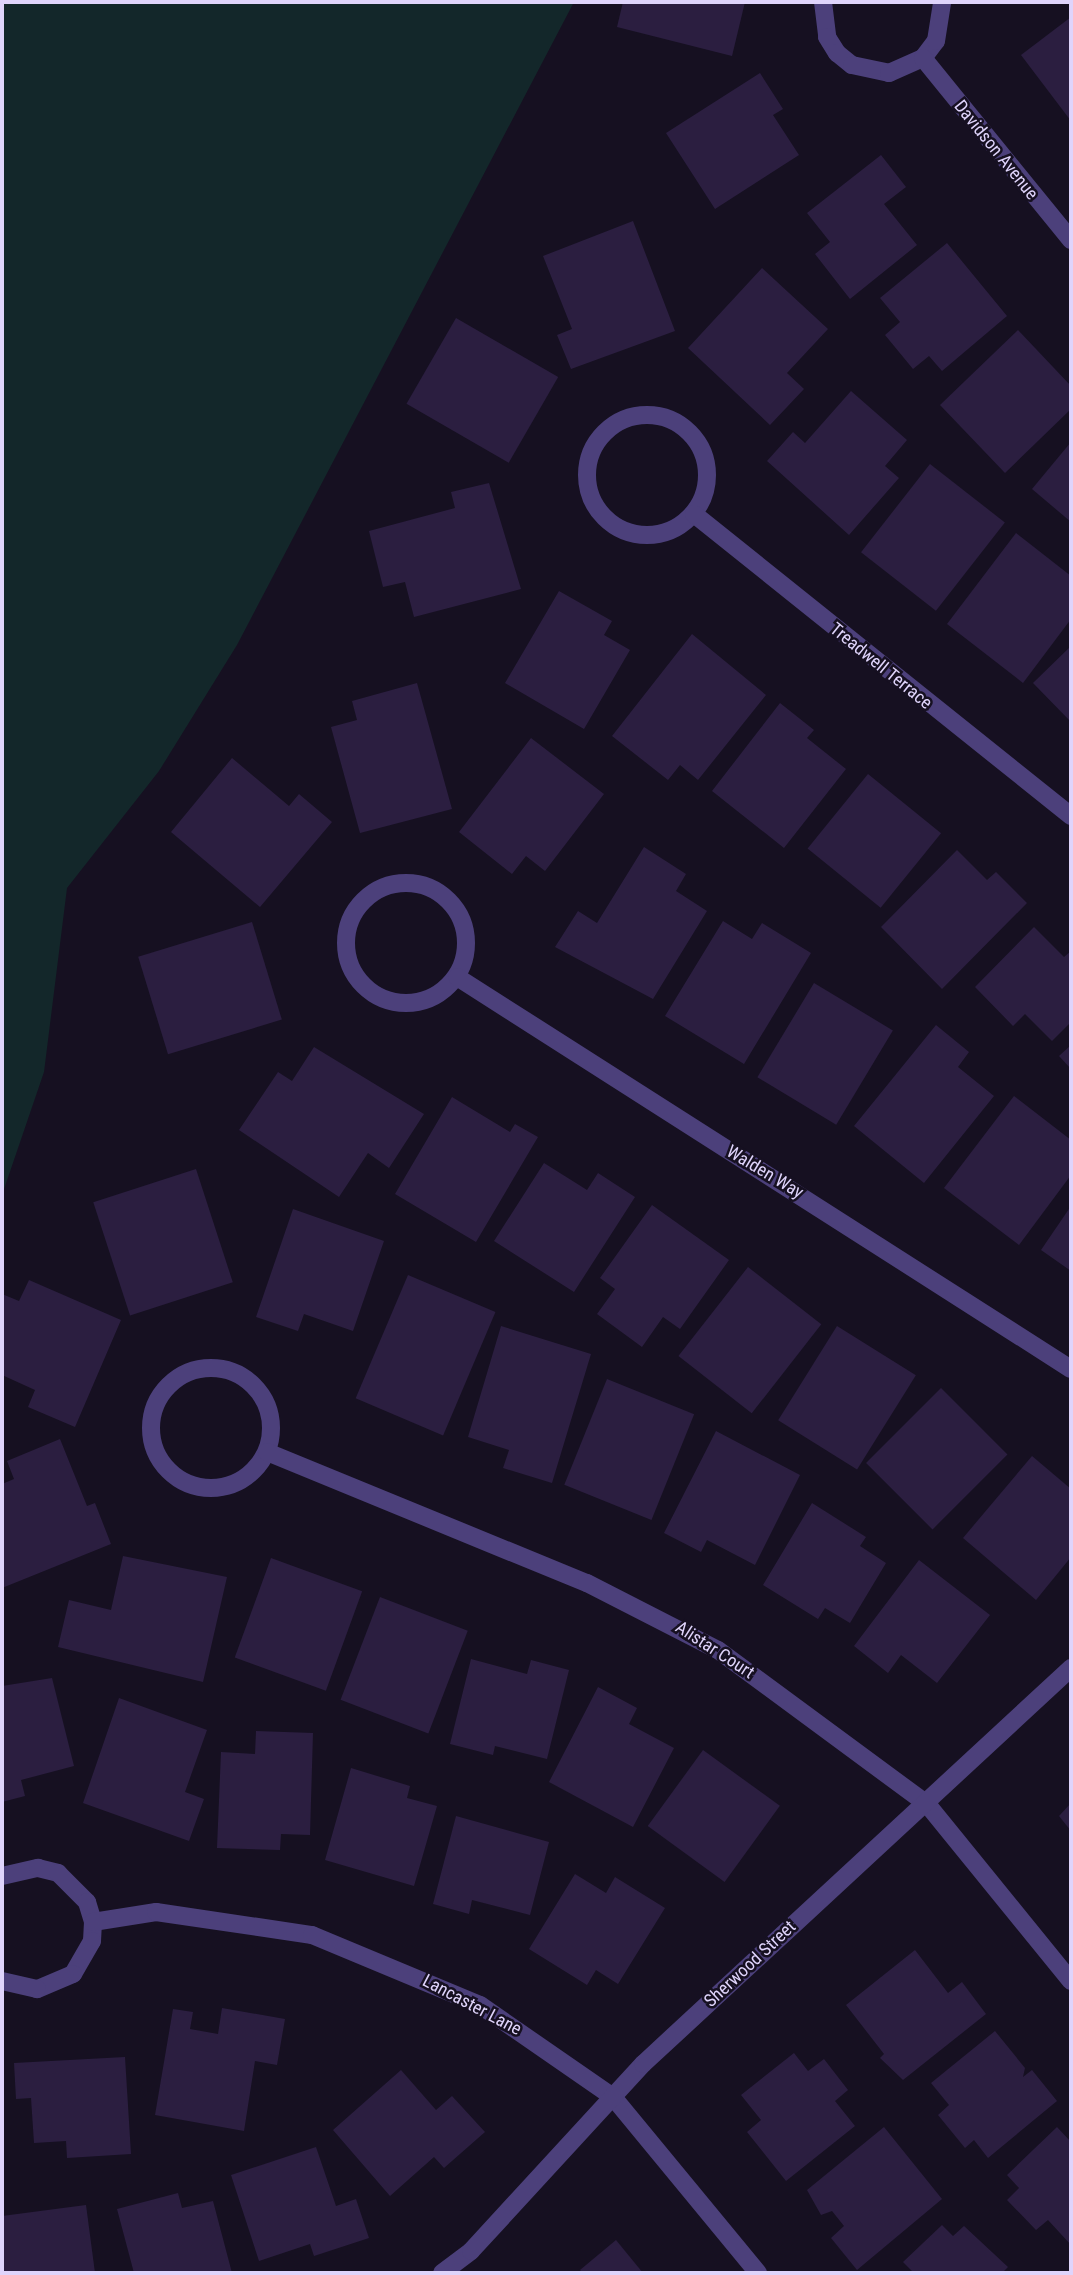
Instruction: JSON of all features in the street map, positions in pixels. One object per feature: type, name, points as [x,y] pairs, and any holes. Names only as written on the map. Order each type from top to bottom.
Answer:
[{"type":"street","points":[[823,2],[827,37],[852,65],[889,74],[923,58],[936,41],[942,2]]},
{"type":"street","name":"Davidson Avenue","points":[[923,58],[1071,240]]},
{"type":"street","points":[[636,415],[676,422],[693,435],[707,474],[694,514],[652,534],[608,522],[595,508],[586,471],[600,436],[636,415]]},
{"type":"street","name":"Treadwell Terrace","points":[[694,514],[1071,816]]},
{"type":"street","points":[[402,883],[439,893],[453,905],[466,940],[457,977],[423,1002],[382,1000],[351,971],[346,940],[354,911],[367,896],[402,883]]},
{"type":"street","name":"Walden Way","points":[[457,977],[1071,1368]]},
{"type":"street","points":[[197,1369],[234,1372],[250,1382],[270,1414],[267,1451],[239,1482],[198,1488],[178,1479],[153,1447],[155,1405],[165,1388],[197,1369]]},
{"type":"street","name":"Alistar Court","points":[[267,1451],[665,1618],[810,1713],[927,1804],[1071,1981]]},
{"type":"street","name":"Sherwood Street","points":[[442,2273],[471,2251],[613,2097],[1071,1668]]},
{"type":"street","points":[[2,1876],[38,1868],[58,1873],[87,1902],[93,1922],[92,1941],[73,1974],[37,1989],[2,1981]]},
{"type":"street","name":"Lancaster Lane","points":[[93,1922],[156,1912],[312,1935],[480,2005],[562,2056],[613,2097],[758,2273]]},
{"type":"green space","points":[[2,2],[574,2],[237,645],[159,771],[67,888],[44,1072],[2,1195]]},
{"type":"building","points":[[623,2],[745,2],[732,56],[617,27]]},
{"type":"building","points":[[1071,17],[1071,121],[1021,55]]},
{"type":"building","points":[[760,73],[783,109],[773,115],[799,155],[715,209],[666,133]]},
{"type":"building","points":[[881,155],[906,187],[884,204],[917,245],[850,299],[815,254],[830,242],[807,213]]},
{"type":"building","points":[[633,221],[675,331],[571,369],[557,335],[572,329],[543,256]]},
{"type":"building","points":[[947,243],[1007,316],[942,371],[929,356],[913,369],[885,335],[900,322],[880,298]]},
{"type":"building","points":[[762,268],[828,329],[787,373],[804,389],[770,425],[688,348]]},
{"type":"building","points":[[456,318],[558,377],[509,463],[406,404]]},
{"type":"building","points":[[1018,330],[1071,386],[1071,409],[1005,473],[940,405]]},
{"type":"building","points":[[851,391],[907,440],[885,466],[899,478],[849,535],[767,461],[793,432],[805,443]]},
{"type":"building","points":[[1071,442],[1071,522],[1032,489]]},
{"type":"building","points":[[930,464],[1005,522],[936,611],[861,552]]},
{"type":"building","points":[[489,483],[521,589],[414,617],[405,582],[383,587],[369,531],[455,508],[451,492]]},
{"type":"building","points":[[1016,533],[1071,576],[1071,619],[1023,683],[947,624]]},
{"type":"building","points":[[559,591],[612,621],[604,635],[630,650],[584,729],[505,683]]},
{"type":"building","points":[[692,634],[766,695],[698,780],[680,765],[668,780],[612,736]]},
{"type":"building","points":[[1071,646],[1071,722],[1033,683]]},
{"type":"building","points":[[417,683],[452,809],[360,833],[331,727],[357,720],[352,701]]},
{"type":"building","points":[[780,703],[814,730],[807,738],[846,769],[784,848],[712,791]]},
{"type":"building","points":[[531,738],[604,794],[545,871],[526,856],[512,874],[459,832]]},
{"type":"building","points":[[232,758],[289,806],[299,794],[332,822],[260,907],[171,832]]},
{"type":"building","points":[[868,774],[941,833],[881,908],[808,849]]},
{"type":"building","points":[[644,847],[686,874],[676,891],[707,911],[653,999],[555,947],[578,911],[597,923]]},
{"type":"building","points":[[957,850],[987,880],[996,872],[1027,903],[942,989],[881,927]]},
{"type":"building","points":[[723,921],[752,939],[762,923],[811,953],[744,1064],[665,1016]]},
{"type":"building","points":[[252,922],[282,1020],[168,1054],[138,957]]},
{"type":"building","points":[[1034,927],[1064,957],[1071,951],[1071,1022],[1052,1041],[1025,1014],[1013,1026],[975,987]]},
{"type":"building","points":[[814,983],[893,1030],[836,1125],[757,1077]]},
{"type":"building","points":[[936,1025],[969,1052],[958,1067],[994,1096],[924,1183],[854,1126]]},
{"type":"building","points":[[1071,1045],[1071,1069],[1059,1056]]},
{"type":"building","points":[[314,1047],[424,1114],[389,1168],[368,1153],[339,1197],[239,1130],[278,1072],[292,1081]]},
{"type":"building","points":[[1014,1096],[1071,1140],[1071,1175],[1019,1245],[944,1188]]},
{"type":"building","points":[[452,1097],[510,1132],[515,1124],[538,1137],[476,1242],[395,1194]]},
{"type":"building","points":[[544,1163],[587,1190],[598,1173],[635,1197],[574,1292],[494,1241]]},
{"type":"building","points":[[196,1169],[233,1282],[130,1316],[93,1202]]},
{"type":"building","points":[[652,1205],[729,1260],[680,1329],[663,1317],[642,1347],[597,1314],[615,1289],[600,1278]]},
{"type":"building","points":[[1071,1206],[1071,1271],[1041,1250]]},
{"type":"building","points":[[293,1209],[384,1241],[353,1331],[304,1314],[298,1331],[256,1317]]},
{"type":"building","points":[[748,1267],[821,1324],[752,1413],[678,1356]]},
{"type":"building","points":[[408,1275],[495,1312],[443,1435],[356,1398]]},
{"type":"building","points":[[29,1280],[121,1320],[75,1427],[28,1407],[35,1390],[2,1375],[2,1294],[19,1301]]},
{"type":"building","points":[[501,1326],[591,1354],[552,1483],[503,1468],[509,1450],[468,1437]]},
{"type":"building","points":[[837,1326],[916,1375],[857,1469],[778,1420]]},
{"type":"building","points":[[607,1379],[694,1414],[651,1520],[564,1485]]},
{"type":"building","points":[[941,1388],[1007,1454],[933,1529],[866,1463]]},
{"type":"building","points":[[716,1431],[800,1475],[755,1565],[707,1540],[701,1552],[664,1533]]},
{"type":"building","points":[[60,1439],[87,1506],[95,1503],[111,1544],[2,1588],[2,1484],[14,1479],[7,1461]]},
{"type":"building","points":[[1032,1456],[1071,1489],[1071,1557],[1036,1600],[963,1538]]},
{"type":"building","points":[[812,1503],[866,1537],[860,1546],[886,1563],[850,1623],[825,1608],[818,1619],[763,1585]]},
{"type":"building","points":[[123,1556],[227,1577],[203,1682],[58,1647],[69,1600],[111,1610]]},
{"type":"building","points":[[271,1558],[362,1591],[326,1691],[235,1658]]},
{"type":"building","points":[[919,1560],[990,1615],[937,1683],[901,1655],[888,1673],[854,1646]]},
{"type":"building","points":[[380,1597],[468,1631],[428,1733],[341,1700]]},
{"type":"building","points":[[471,1659],[527,1674],[531,1660],[569,1670],[547,1759],[495,1746],[493,1755],[450,1744]]},
{"type":"building","points":[[52,1678],[74,1766],[21,1780],[25,1796],[2,1802],[2,1686]]},
{"type":"building","points":[[598,1687],[637,1708],[629,1724],[674,1748],[633,1827],[549,1782]]},
{"type":"building","points":[[119,1698],[207,1730],[185,1792],[204,1799],[189,1841],[83,1803]]},
{"type":"building","points":[[256,1731],[313,1733],[310,1835],[281,1834],[280,1850],[217,1848],[221,1752],[255,1754]]},
{"type":"building","points":[[703,1750],[780,1806],[725,1882],[648,1826]]},
{"type":"building","points":[[351,1768],[410,1786],[407,1798],[437,1806],[414,1886],[325,1860]]},
{"type":"building","points":[[1071,1803],[1071,1831],[1059,1816]]},
{"type":"building","points":[[456,1816],[549,1842],[530,1915],[472,1900],[469,1914],[433,1904]]},
{"type":"building","points":[[575,1874],[606,1893],[615,1877],[665,1908],[618,1984],[596,1970],[587,1985],[529,1949]]},
{"type":"building","points":[[915,1950],[948,1993],[962,1982],[986,2014],[903,2080],[880,2058],[884,2054],[846,2005]]},
{"type":"building","points":[[222,2008],[285,2019],[277,2065],[255,2061],[244,2131],[155,2115],[173,2009],[193,2012],[190,2029],[218,2034]]},
{"type":"building","points":[[995,2031],[1025,2068],[1023,2077],[1032,2070],[1057,2101],[988,2158],[974,2140],[965,2148],[938,2115],[949,2105],[931,2083]]},
{"type":"building","points":[[794,2053],[808,2071],[824,2059],[848,2090],[835,2101],[855,2126],[786,2181],[747,2132],[761,2120],[741,2095]]},
{"type":"building","points":[[125,2057],[131,2154],[67,2158],[66,2141],[34,2143],[31,2098],[16,2099],[14,2063]]},
{"type":"building","points":[[401,2070],[436,2110],[452,2096],[485,2132],[444,2168],[434,2157],[390,2196],[333,2130]]},
{"type":"building","points":[[884,2127],[942,2199],[857,2270],[831,2238],[844,2226],[832,2211],[821,2215],[807,2190]]},
{"type":"building","points":[[1057,2127],[1071,2142],[1071,2245],[1048,2220],[1036,2230],[1007,2200],[1019,2188],[1007,2175]]},
{"type":"building","points":[[316,2147],[336,2206],[356,2199],[369,2238],[314,2256],[310,2244],[259,2261],[231,2175]]},
{"type":"building","points":[[178,2193],[182,2208],[213,2201],[232,2273],[134,2273],[117,2209]]},
{"type":"building","points":[[86,2205],[95,2273],[2,2273],[2,2216]]},
{"type":"building","points":[[942,2225],[953,2236],[964,2226],[1008,2267],[1002,2273],[914,2273],[903,2262]]},
{"type":"building","points":[[616,2240],[643,2273],[583,2273],[580,2270]]}]
